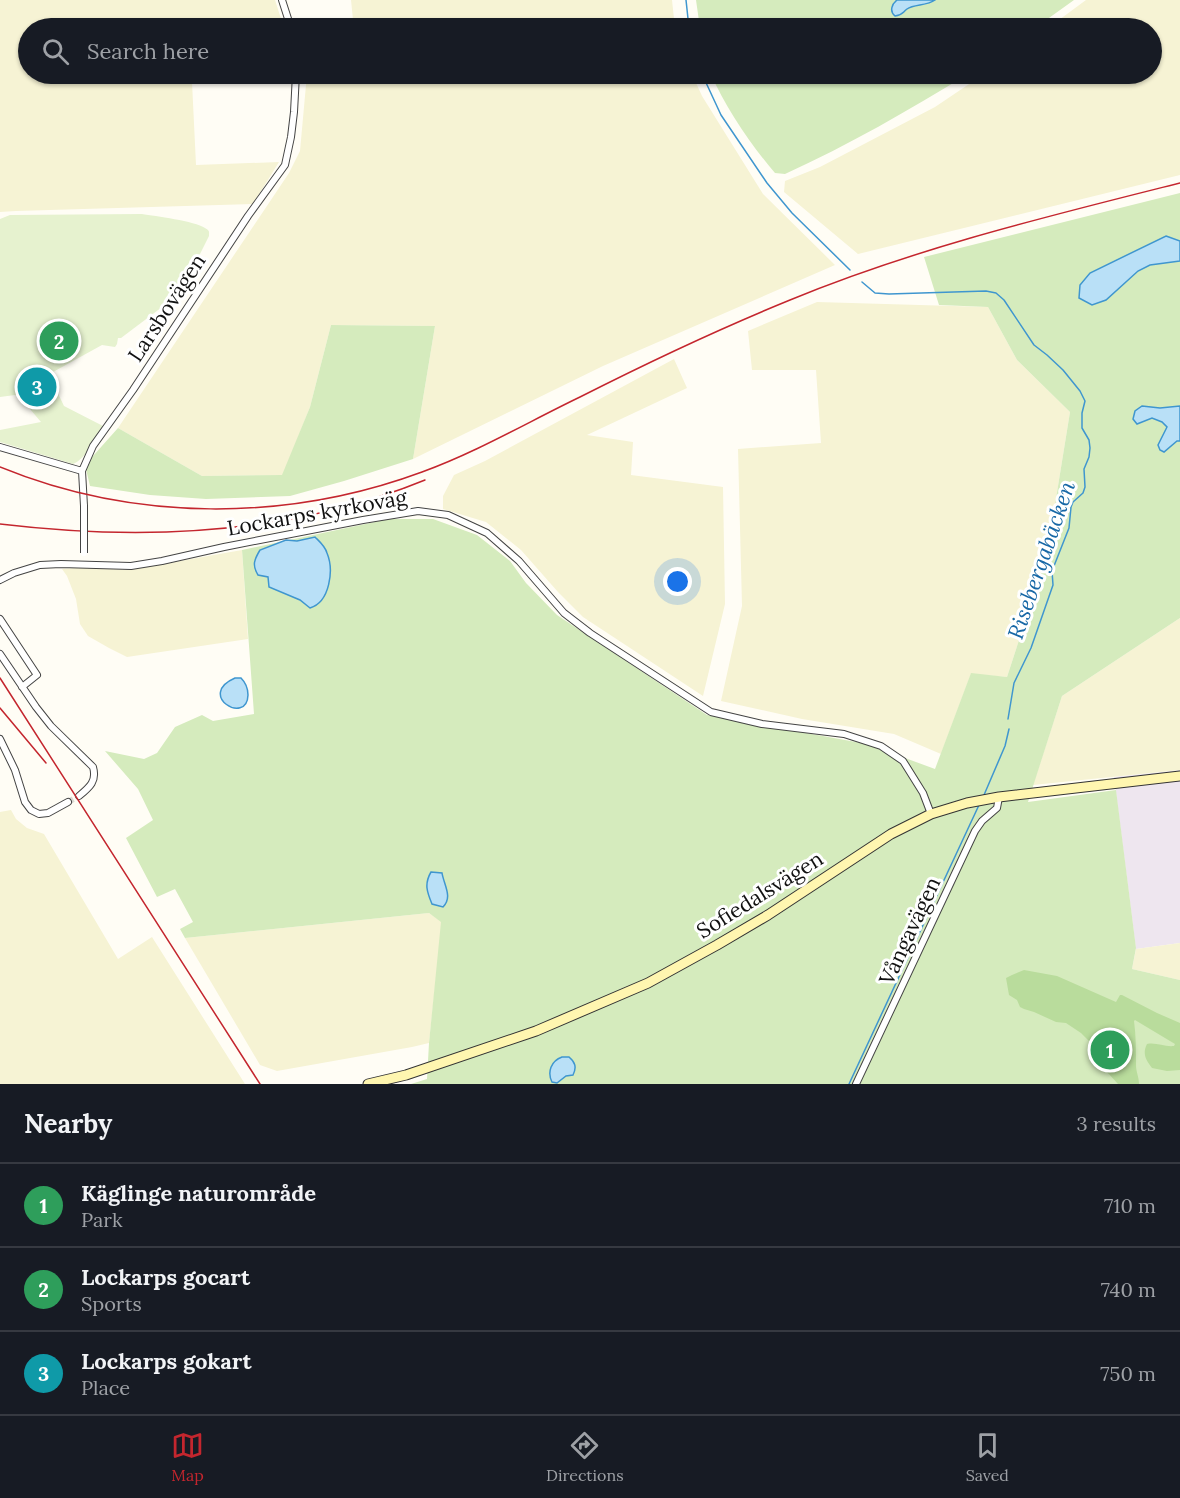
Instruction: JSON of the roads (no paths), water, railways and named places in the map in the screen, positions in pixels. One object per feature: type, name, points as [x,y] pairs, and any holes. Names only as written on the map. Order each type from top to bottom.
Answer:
[{"type":"main road","name":"Sofiedalsvägen","points":[[368,1084],[406,1075],[536,1031],[648,983],[768,915],[891,834],[931,814],[996,797],[1180,776]]},
{"type":"street","points":[[282,0],[288,18]]},
{"type":"street","name":"Larsbovägen","points":[[84,565],[82,471],[93,446],[285,165],[289,155],[295,84]]},
{"type":"street","points":[[0,447],[82,471]]},
{"type":"street","name":"Lockarps kyrkoväg","points":[[0,580],[40,565],[131,566],[374,518],[418,511],[448,515],[487,533],[519,561],[572,620],[711,712],[762,724],[844,734],[881,746],[903,761],[924,793],[931,814]]},
{"type":"street","points":[[0,619],[37,675],[22,687]]},
{"type":"street","points":[[0,654],[51,726],[93,767],[92,784],[79,796]]},
{"type":"street","points":[[0,739],[31,810],[39,814],[48,813],[69,802]]},
{"type":"street","name":"Vångavägen","points":[[856,1084],[975,831],[982,821],[997,808],[996,797]]},
{"type":"water","points":[[897,0],[935,0],[910,7],[895,16],[892,8]]},
{"type":"water","points":[[1166,236],[1180,241],[1180,261],[1150,265],[1138,271],[1106,300],[1092,305],[1079,298],[1080,285],[1090,273]]},
{"type":"water","points":[[1142,406],[1160,408],[1180,406],[1180,441],[1164,452],[1160,450],[1158,445],[1167,427],[1152,418],[1137,424],[1133,419],[1135,411]]},
{"type":"water","points":[[315,537],[326,551],[330,576],[329,585],[322,599],[310,608],[300,600],[269,587],[268,577],[258,575],[254,562],[260,550],[286,540],[297,541]]},
{"type":"water","points":[[235,678],[241,678],[245,683],[248,695],[246,704],[240,708],[233,708],[227,704],[220,692],[224,685]]},
{"type":"water","points":[[431,872],[442,873],[448,895],[443,907],[432,904],[429,896],[427,884]]},
{"type":"water","points":[[562,1057],[569,1057],[573,1061],[575,1067],[573,1075],[566,1076],[557,1083],[552,1082],[551,1067]]},
{"type":"waterway","name":"Risebergabäcken","points":[[686,0],[688,18]]},
{"type":"waterway","name":"Risebergabäcken","points":[[707,84],[721,115],[767,183],[792,213],[850,270]]},
{"type":"waterway","name":"Risebergabäcken","points":[[862,282],[875,293],[986,291],[996,293],[1004,300],[1034,345],[1063,370],[1085,401],[1082,428],[1089,440],[1090,448],[1084,469],[1085,487],[1083,493],[1071,507],[1069,528],[1052,571],[1053,585],[1031,648],[1014,683],[1008,719]]},
{"type":"waterway","name":"Risebergabäcken","points":[[984,795],[1005,746],[1009,729]]},
{"type":"waterway","name":"Risebergabäcken","points":[[849,1084],[979,805]]},
{"type":"tunnel","points":[[68,802],[79,796]]},
{"type":"railway","points":[[0,467],[51,485],[103,498],[157,506],[211,509],[264,507],[318,500],[371,488],[422,472],[463,455],[684,346],[838,281],[983,234],[1180,183]]},
{"type":"railway","points":[[0,524],[107,532],[216,529],[269,523],[322,512],[374,498],[425,480]]},
{"type":"railway","points":[[0,678],[260,1084]]},
{"type":"railway","points":[[0,708],[46,763]]},
{"type":"place","name":"Lockarps gocart","points":[[59,341]]},
{"type":"place","name":"Lockarps gokart","points":[[37,387]]},
{"type":"place","name":"Käglinge naturområde","points":[[1110,1050]]}]
